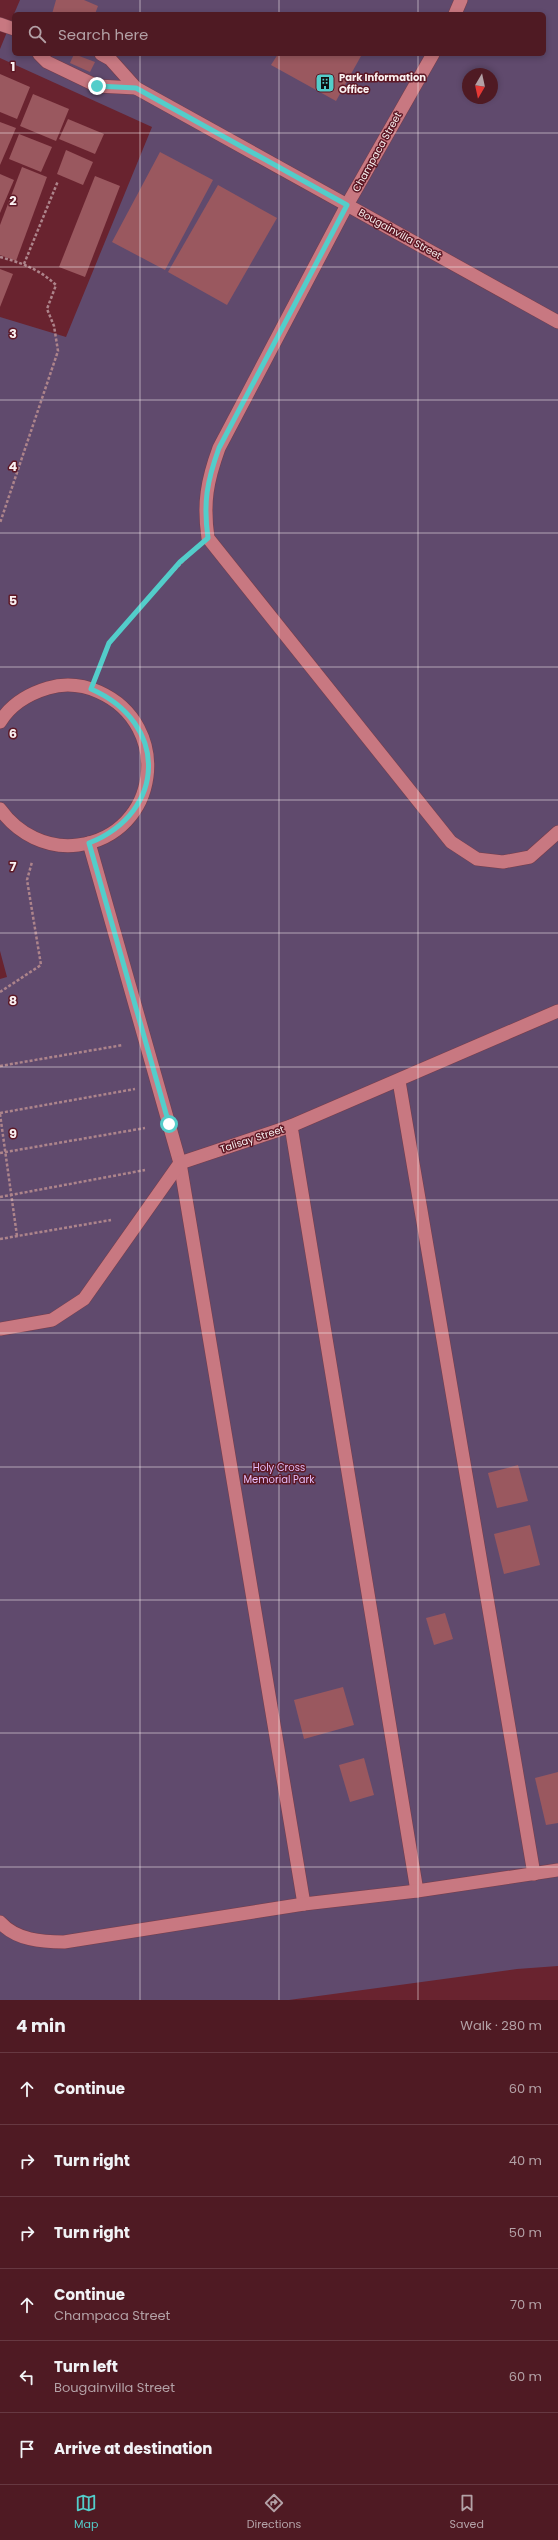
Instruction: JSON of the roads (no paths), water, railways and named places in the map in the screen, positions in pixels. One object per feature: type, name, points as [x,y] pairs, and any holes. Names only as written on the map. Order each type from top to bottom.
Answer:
[{"type":"lane","points":[[456,12],[461,0]]},
{"type":"lane","points":[[0,24],[12,28]]},
{"type":"lane","name":"Bougainvilla Street","points":[[41,56],[47,62],[97,86],[136,88]]},
{"type":"lane","name":"Bougainvilla Street","points":[[104,56],[110,59],[136,88],[558,322]]},
{"type":"lane","name":"Champaca Street","points":[[432,56],[347,205],[219,448],[209,476],[204,512],[208,538],[451,842],[477,859],[503,862],[530,857],[558,832]]},
{"type":"lane","points":[[0,722],[19,701],[36,692],[54,687],[72,685],[91,689],[109,696],[124,708],[136,722],[144,739],[148,764],[143,795],[134,812],[122,825],[106,836],[89,843],[54,845],[38,840],[21,831],[7,819],[0,809]]},
{"type":"lane","points":[[89,843],[180,1163],[304,1904]]},
{"type":"lane","name":"Talisay Street","points":[[180,1163],[291,1126],[399,1081],[558,1011]]},
{"type":"lane","points":[[399,1081],[534,1874]]},
{"type":"lane","points":[[291,1126],[417,1890]]},
{"type":"lane","points":[[0,1329],[52,1320],[84,1298],[180,1163]]},
{"type":"lane","points":[[0,1922],[20,1937],[44,1942],[64,1942],[304,1904],[558,1870]]},
{"type":"place","name":"Park Information Office","points":[[325,83]]},
{"type":"park label","name":"Holy Cross Memorial Park","points":[[279,1472]]}]
